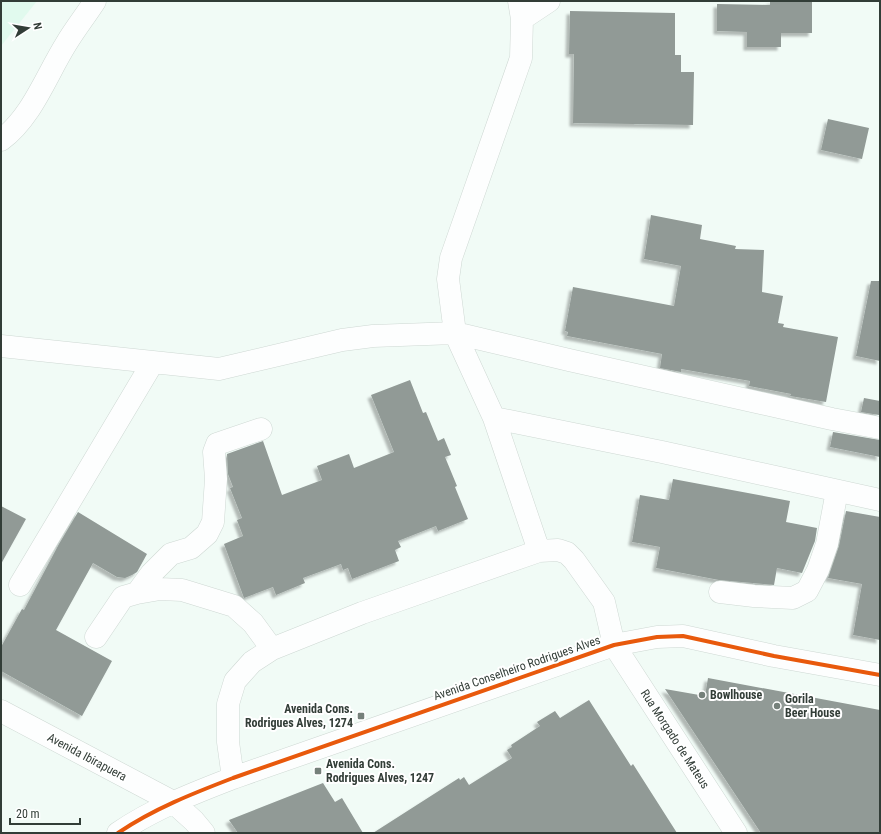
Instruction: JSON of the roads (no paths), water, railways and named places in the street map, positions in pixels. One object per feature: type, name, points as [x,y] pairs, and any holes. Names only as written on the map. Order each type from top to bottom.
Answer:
[{"type":"street","points":[[1,140],[22,119],[36,98],[66,44],[96,1]]},
{"type":"street","points":[[539,551],[494,418],[455,333],[448,280],[451,258],[521,58],[520,10],[549,1]]},
{"type":"street","points":[[1,346],[219,370],[342,340],[373,336],[455,333],[569,360],[880,428]]},
{"type":"street","points":[[20,585],[153,362]]},
{"type":"street","points":[[494,418],[662,452],[880,500]]},
{"type":"street","points":[[137,593],[151,574],[171,554],[191,548],[207,534],[213,522],[216,479],[214,452],[217,444],[261,429]]},
{"type":"street","points":[[720,592],[754,596],[793,598],[807,591],[818,570],[827,544],[837,491]]},
{"type":"street","name":"Rua Morgado de Mateus","points":[[233,778],[228,742],[228,704],[235,682],[252,662],[272,649],[362,613],[539,551],[558,550],[566,553],[574,560],[604,602],[614,645],[736,833]]},
{"type":"street","points":[[96,636],[123,597],[137,593],[160,590],[182,590],[234,606],[253,623],[272,649]]},
{"type":"street","name":"Avenida Conselheiro Rodrigues Alves","points":[[118,833],[174,802],[233,778],[614,645],[657,637],[683,636],[774,656],[880,674]]},
{"type":"street","name":"Avenida Ibirapuera","points":[[1,711],[174,802],[204,833]]},
{"type":"place","name":"Bowlhouse","points":[[702,695]]},
{"type":"place","name":"Gorila Beer House","points":[[777,706]]},
{"type":"place","name":"Avenida Cons. Rodrigues Alves, 1274","points":[[361,716]]},
{"type":"place","name":"Avenida Cons. Rodrigues Alves, 1247","points":[[318,771]]}]
